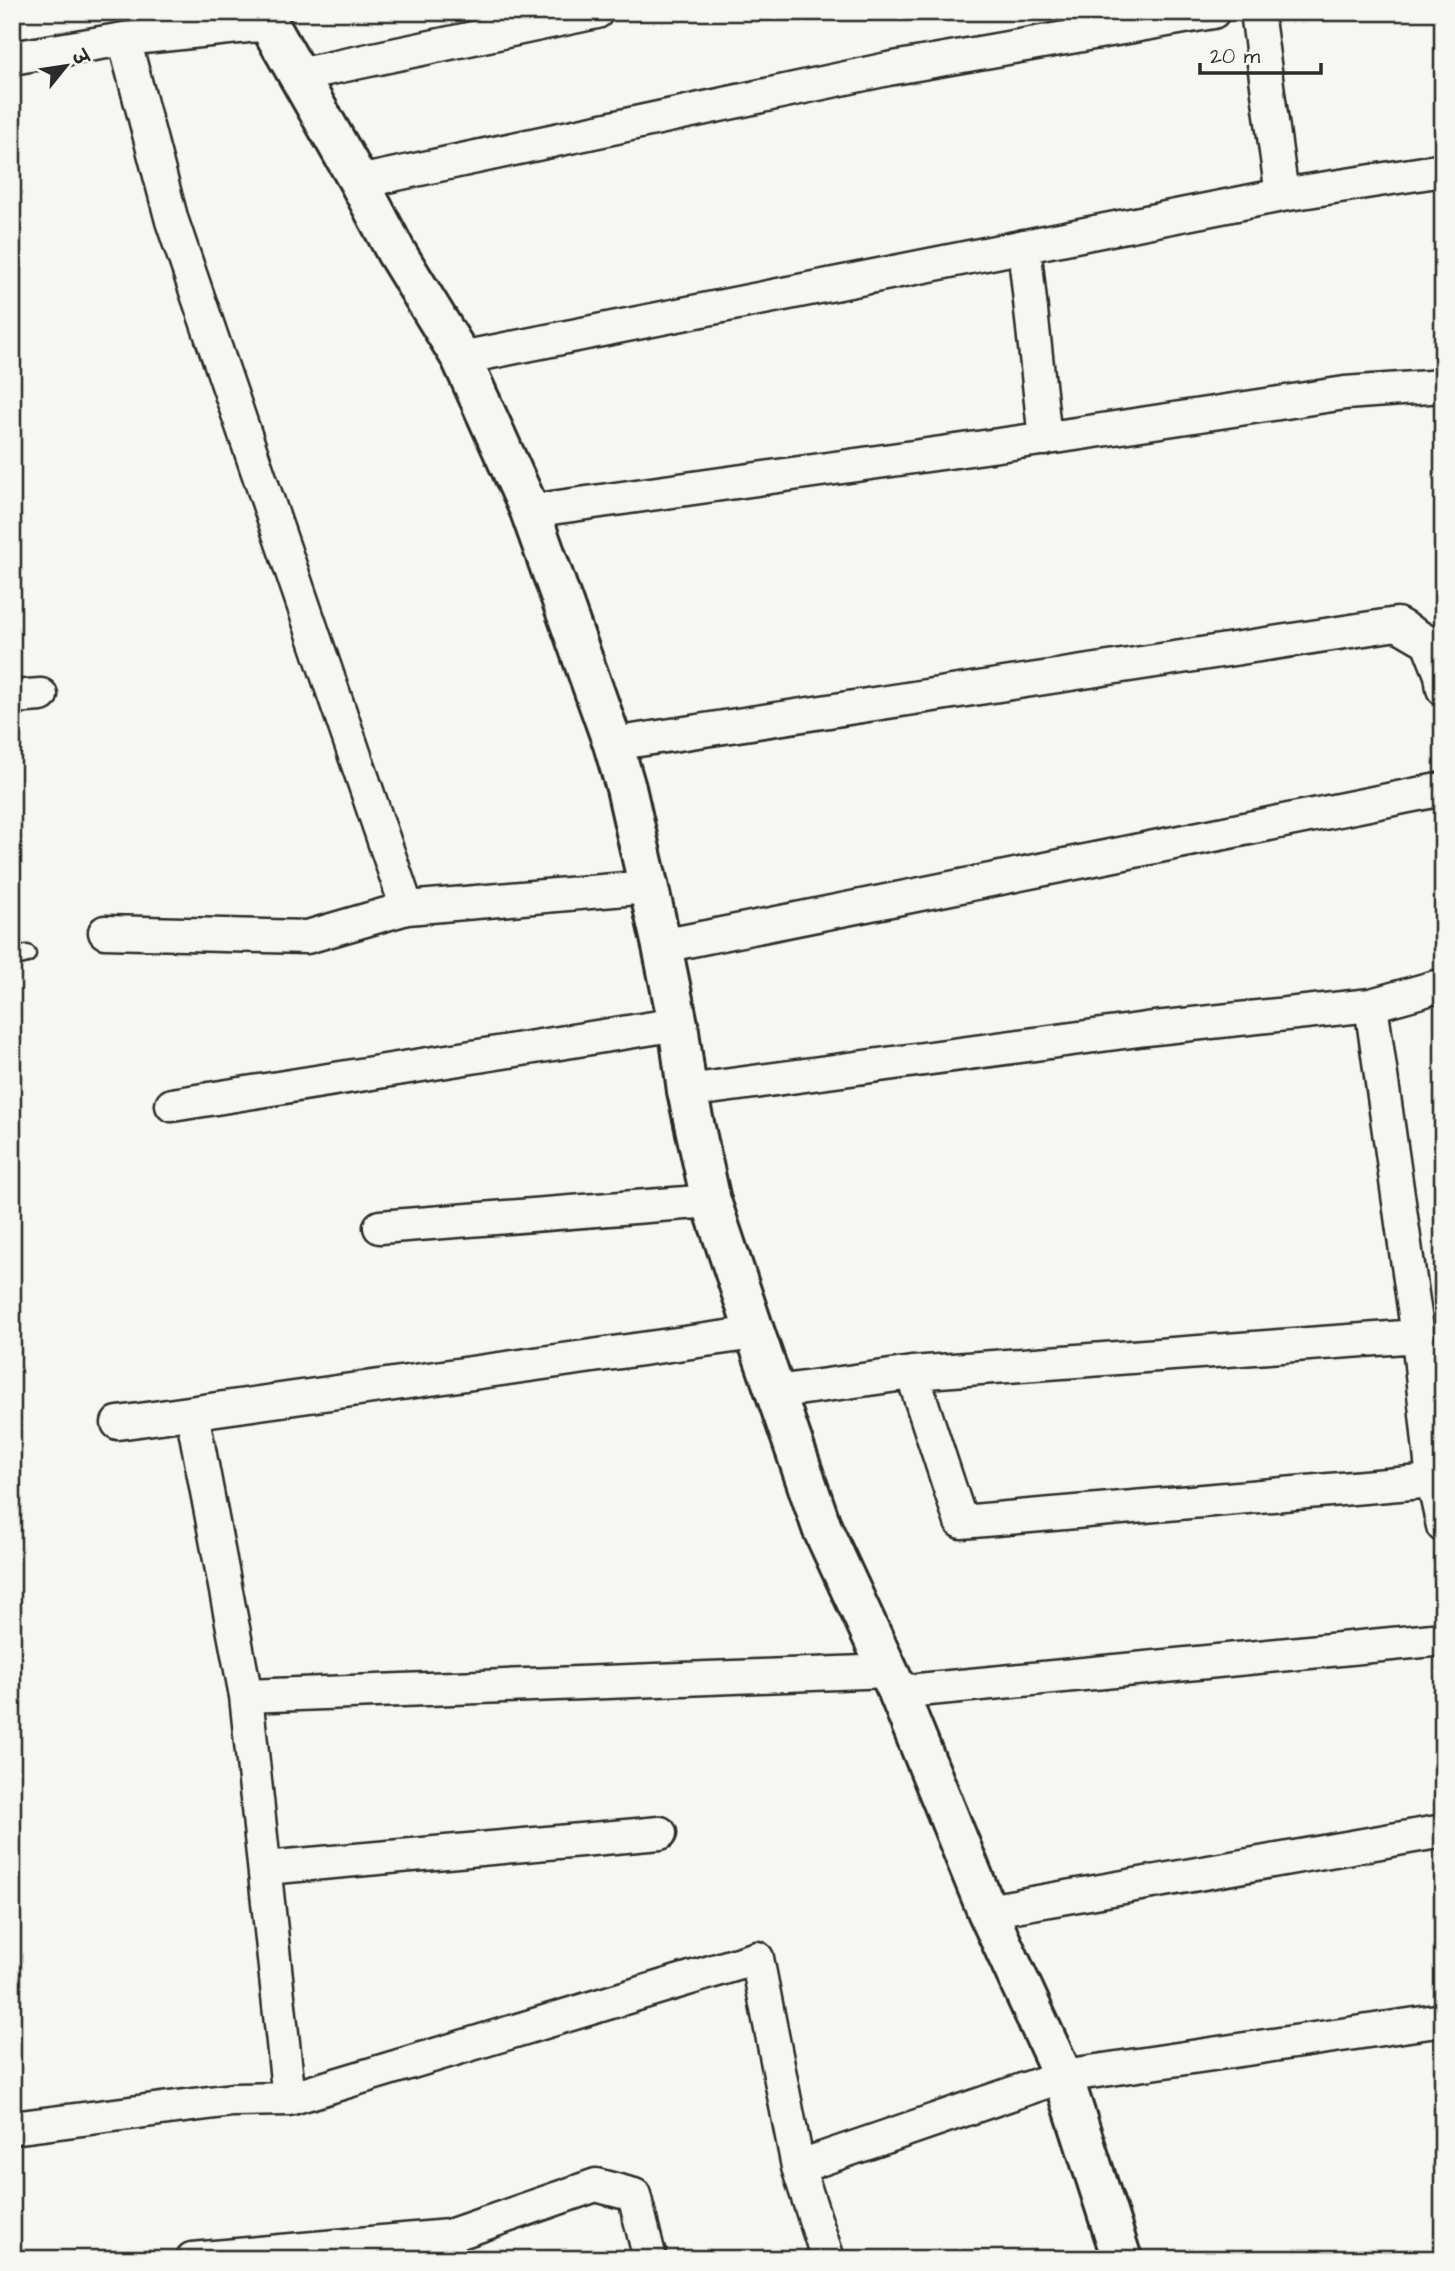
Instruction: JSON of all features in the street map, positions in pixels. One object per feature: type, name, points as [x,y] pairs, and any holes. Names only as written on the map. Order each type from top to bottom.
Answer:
[{"type":"street","points":[[298,75],[597,12]]},
{"type":"street","points":[[359,183],[888,69],[1213,12]]},
{"type":"street","points":[[1257,12],[1282,195]]},
{"type":"street","points":[[12,58],[265,18],[396,253],[461,358],[530,510],[613,744],[626,788],[662,946],[678,1024],[687,1091],[711,1201],[822,1528],[894,1682],[987,1911],[1063,2076],[1122,2259]]},
{"type":"street","points":[[124,39],[172,221],[407,908]]},
{"type":"street","points":[[461,358],[1282,195],[1443,170]]},
{"type":"street","points":[[1024,246],[1045,439]]},
{"type":"street","points":[[530,510],[1045,439],[1345,393],[1443,386]]},
{"type":"street","points":[[613,744],[1397,624],[1428,642],[1441,675],[1443,689]]},
{"type":"street","points":[[662,946],[1443,789]]},
{"type":"street","points":[[105,932],[307,937],[407,908],[648,887]]},
{"type":"street","points":[[687,1091],[1146,1029],[1371,1005],[1443,985]]},
{"type":"street","points":[[1371,1005],[1418,1336],[1433,1481],[1443,1526]]},
{"type":"street","points":[[172,1105],[678,1024]]},
{"type":"street","points":[[380,1227],[711,1201]]},
{"type":"street","points":[[118,1423],[755,1333]]},
{"type":"street","points":[[776,1392],[912,1373],[1418,1336]]},
{"type":"street","points":[[912,1373],[961,1522],[1433,1481]]},
{"type":"street","points":[[192,1413],[246,1696],[289,2099]]},
{"type":"street","points":[[246,1696],[894,1682],[1443,1639]]},
{"type":"street","points":[[987,1911],[1443,1831]]},
{"type":"street","points":[[265,1868],[660,1833]]},
{"type":"street","points":[[12,2128],[232,2100],[289,2099],[757,1958],[798,2167],[828,2259]]},
{"type":"street","points":[[798,2167],[1063,2076],[1443,2020]]},
{"type":"street","points":[[192,2259],[449,2236],[596,2185],[634,2195],[650,2259]]}]
